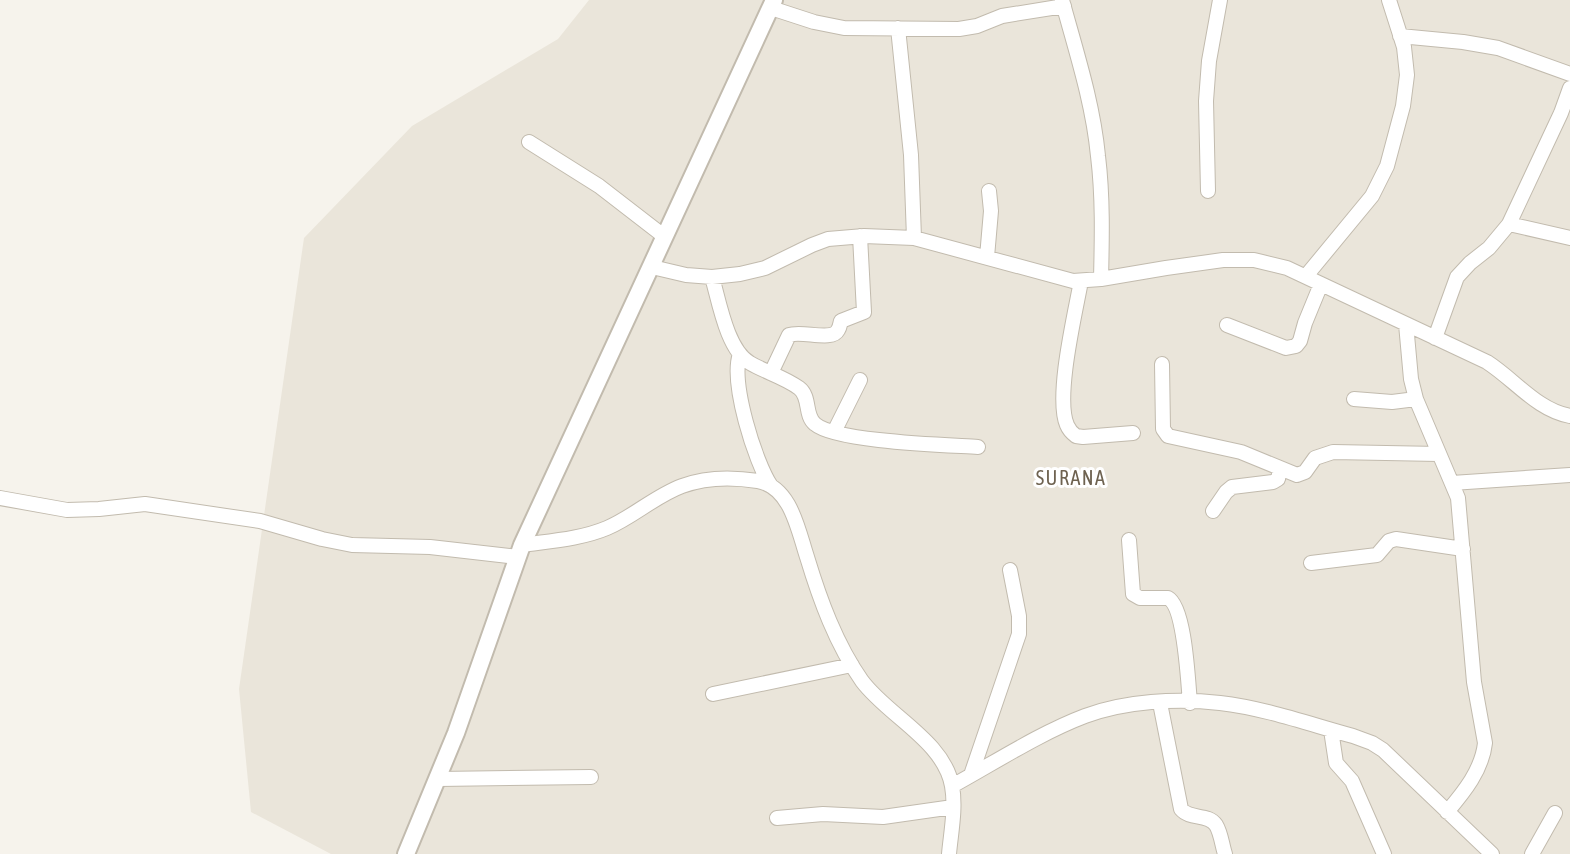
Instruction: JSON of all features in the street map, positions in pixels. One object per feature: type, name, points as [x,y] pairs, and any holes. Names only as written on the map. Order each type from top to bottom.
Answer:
[{"type":"street","points":[[1208,190],[1206,101],[1209,61],[1220,0]]},
{"type":"street","points":[[1306,276],[1372,196],[1387,166],[1406,87],[1407,64],[1389,0]]},
{"type":"street","points":[[406,854],[456,733],[520,551],[772,4],[825,25],[844,28],[969,29],[1002,16],[1063,3],[1087,88],[1098,154],[1102,208],[1101,279]]},
{"type":"street","points":[[898,28],[911,155],[914,238]]},
{"type":"street","points":[[1400,36],[1498,48],[1570,74]]},
{"type":"street","points":[[1435,338],[1457,277],[1489,248],[1509,224],[1561,113],[1570,88]]},
{"type":"street","points":[[529,142],[599,186],[665,237]]},
{"type":"street","points":[[987,257],[991,211],[989,191]]},
{"type":"street","points":[[1509,224],[1570,238]]},
{"type":"street","points":[[652,267],[712,277],[753,272],[828,239],[860,236],[914,238],[1060,278],[1081,281],[1237,260],[1270,263],[1306,276],[1487,362],[1550,411],[1570,416]]},
{"type":"street","points":[[771,373],[789,335],[799,333],[833,335],[842,321],[864,312],[860,236]]},
{"type":"street","points":[[712,277],[731,338],[740,354],[748,362],[802,390],[812,420],[816,425],[834,432],[880,440],[978,447]]},
{"type":"street","points":[[1081,281],[1066,366],[1064,412],[1067,425],[1076,436],[1083,437],[1133,434]]},
{"type":"street","points":[[1227,325],[1286,348],[1296,346],[1300,341],[1307,316],[1321,284]]},
{"type":"street","points":[[1406,324],[1411,379],[1416,399],[1452,483],[1460,512],[1474,682],[1485,743],[1484,753],[1475,773],[1447,812]]},
{"type":"street","points":[[740,354],[737,362],[741,396],[753,449],[764,476],[771,486]]},
{"type":"street","points":[[1162,364],[1162,420],[1165,434],[1168,436],[1241,452],[1297,475],[1303,474],[1315,458],[1333,452],[1439,454]]},
{"type":"street","points":[[834,432],[860,380]]},
{"type":"street","points":[[1354,399],[1392,402],[1416,399]]},
{"type":"street","points":[[1212,511],[1229,489],[1273,482],[1278,479],[1280,469]]},
{"type":"street","points":[[1452,483],[1570,474]]},
{"type":"street","points":[[0,498],[73,510],[145,504],[260,521],[352,545],[520,551],[603,529],[623,521],[670,492],[693,483],[727,478],[760,481],[782,495],[791,509],[830,623],[862,681],[880,703],[936,753],[944,764],[952,786],[953,807],[949,854]]},
{"type":"street","points":[[1311,564],[1377,555],[1389,541],[1396,539],[1463,549]]},
{"type":"street","points":[[1129,540],[1133,594],[1140,598],[1168,598],[1176,605],[1186,651],[1190,703]]},
{"type":"street","points":[[971,775],[1019,634],[1019,616],[1010,570]]},
{"type":"street","points":[[713,694],[852,665]]},
{"type":"street","points":[[952,786],[1084,716],[1139,703],[1220,703],[1331,730],[1372,743],[1383,750],[1492,854]]},
{"type":"street","points":[[1160,703],[1181,808],[1189,816],[1210,820],[1214,823],[1225,854]]},
{"type":"street","points":[[1331,730],[1336,763],[1352,781],[1384,854]]},
{"type":"street","points":[[438,779],[591,777]]},
{"type":"street","points":[[777,818],[823,814],[894,816],[953,807]]},
{"type":"street","points":[[1532,854],[1555,813]]},
{"type":"shaded area","points":[[589,0],[1570,0],[1570,854],[331,854],[251,812],[239,689],[304,238],[412,126],[558,39]]},
{"type":"district","name":"SURANA","points":[[1071,478]]}]
